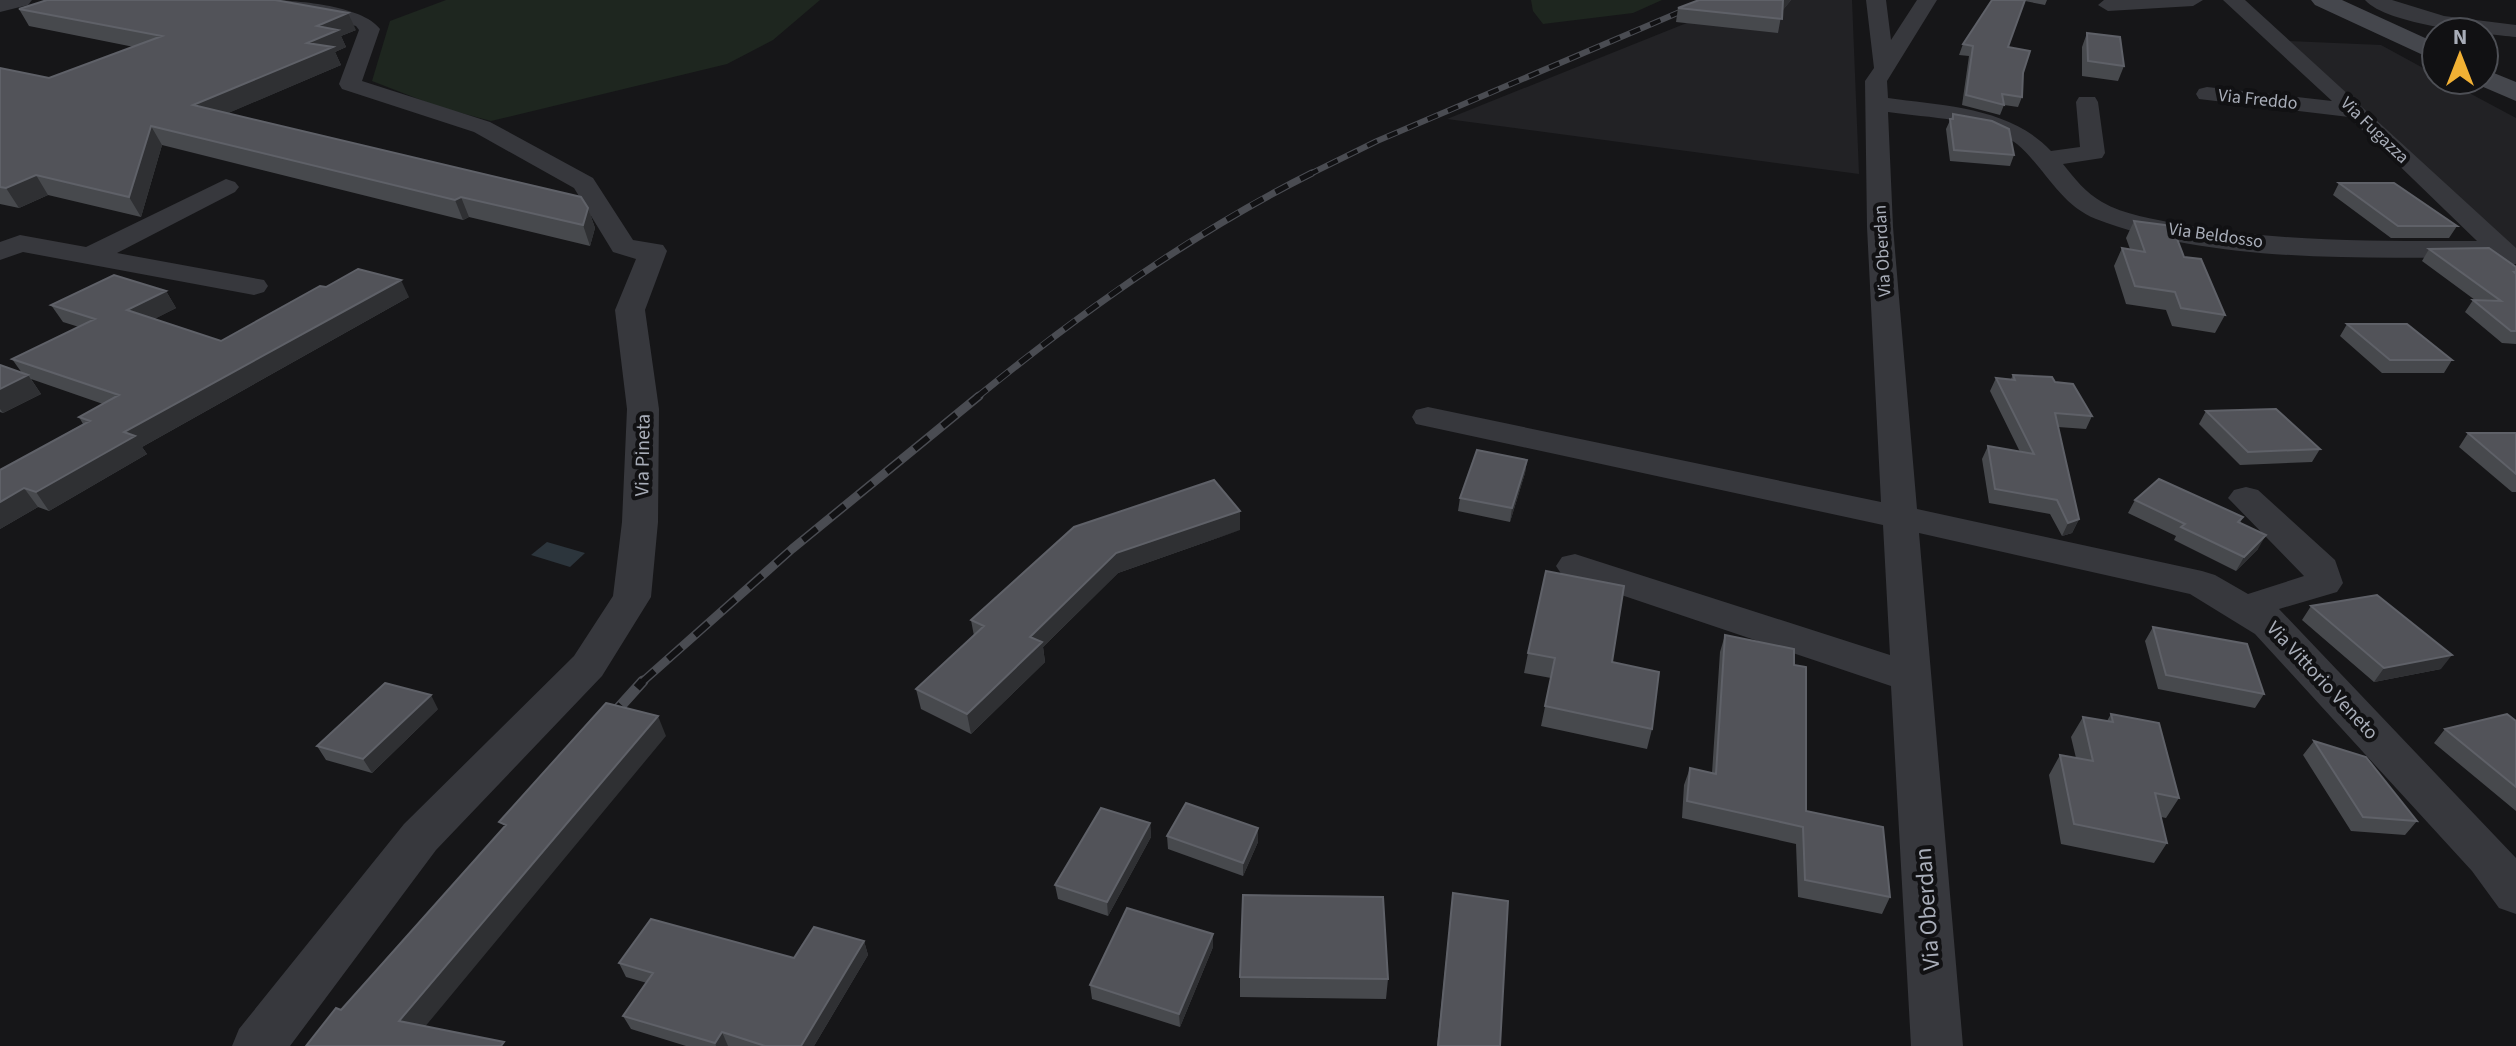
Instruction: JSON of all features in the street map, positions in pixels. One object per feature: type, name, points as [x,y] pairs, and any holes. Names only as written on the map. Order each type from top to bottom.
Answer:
[{"type":"main road","points":[[2323,0],[2393,31]]},
{"type":"main road","points":[[2339,0],[2420,45]]},
{"type":"street","points":[[0,5],[20,0]]},
{"type":"street","name":"Via Pineta","points":[[258,1046],[420,837],[588,666],[632,597],[640,522],[643,409],[630,310],[653,251],[635,251],[623,246],[584,183],[512,141],[482,127],[350,84],[370,29],[363,22],[275,0]]},
{"type":"street","points":[[1876,0],[1884,67]]},
{"type":"street","name":"Via Oberdan","points":[[1927,0],[1876,81],[1876,103],[1880,227],[1937,1046]]},
{"type":"street","points":[[2108,5],[2193,0]]},
{"type":"street","name":"Via Fugazza","points":[[2233,0],[2356,111],[2507,255]]},
{"type":"street","points":[[2375,0],[2400,11],[2452,25],[2516,31]]},
{"type":"street","name":"Via Freddo","points":[[2207,94],[2356,111]]},
{"type":"street","points":[[2047,159],[2093,153],[2087,102]]},
{"type":"street","name":"Via Beldosso","points":[[1876,103],[1990,124],[2021,135],[2047,159],[2082,203],[2105,214],[2231,240],[2343,250],[2507,255]]},
{"type":"street","points":[[89,256],[226,187]]},
{"type":"street","points":[[0,252],[20,243],[254,286]]},
{"type":"street","points":[[1428,417],[2202,584],[2269,624]]},
{"type":"street","name":"Via Vittorio Veneto","points":[[2246,498],[2322,569],[2324,583],[2265,600],[2257,607],[2269,624],[2488,857],[2516,894]]},
{"type":"street","points":[[1575,566],[1911,677]]},
{"type":"shaded area","points":[[446,0],[820,0],[773,40],[727,64],[491,121],[439,107],[372,81],[390,21]]},
{"type":"shaded area","points":[[1531,0],[1662,0],[1633,13],[1543,24],[1533,11]]},
{"type":"shaded area","points":[[1744,0],[1852,0],[1859,174],[1447,119]]},
{"type":"shaded area","points":[[2289,41],[2381,45],[2420,66],[2420,96],[2475,96],[2516,118],[2516,250]]},
{"type":"shaded area","points":[[547,542],[585,553],[570,567],[531,555]]},
{"type":"building","points":[[47,0],[275,0],[348,13],[317,26],[338,30],[307,43],[333,47],[193,105],[581,197],[588,208],[583,225],[461,197],[455,200],[151,126],[129,197],[36,175],[6,188],[0,187],[0,68],[49,78],[162,36],[19,9]]},
{"type":"building","points":[[1699,0],[1783,0],[1782,19],[1678,8]]},
{"type":"building","points":[[1992,0],[2025,0],[2008,47],[2030,51],[2023,73],[2022,97],[2002,94],[2004,105],[1966,95],[1973,46],[1963,44]]},
{"type":"building","points":[[2087,33],[2120,37],[2124,66],[2088,61]]},
{"type":"building","points":[[1953,114],[1992,121],[2009,129],[2014,155],[1954,150],[1950,119],[1953,119]]},
{"type":"building","points":[[2339,183],[2394,183],[2457,226],[2398,226]]},
{"type":"building","points":[[2134,221],[2172,226],[2184,257],[2201,259],[2225,315],[2181,308],[2175,292],[2135,286],[2122,248],[2145,252]]},
{"type":"building","points":[[2489,248],[2516,267],[2516,331],[2511,331],[2473,300],[2501,301],[2429,249]]},
{"type":"building","points":[[358,269],[401,280],[124,432],[135,436],[36,492],[24,488],[0,502],[0,470],[90,421],[79,417],[119,395],[12,359],[95,319],[51,305],[114,275],[166,291],[127,310],[221,341],[320,286],[326,287]]},
{"type":"building","points":[[2347,324],[2407,324],[2452,360],[2390,360]]},
{"type":"building","points":[[0,365],[28,375],[0,389]]},
{"type":"building","points":[[2013,375],[2052,377],[2055,382],[2073,384],[2092,416],[2055,413],[2079,519],[2068,523],[2057,500],[1995,489],[1988,446],[2034,454],[1996,378],[2015,380]]},
{"type":"building","points":[[2276,409],[2320,449],[2248,452],[2206,411]]},
{"type":"building","points":[[2468,433],[2516,433],[2516,474]]},
{"type":"building","points":[[1477,450],[1527,460],[1512,508],[1460,498]]},
{"type":"building","points":[[2159,479],[2243,517],[2238,522],[2266,535],[2244,557],[2181,527],[2185,524],[2135,500]]},
{"type":"building","points":[[1214,480],[1240,511],[1116,553],[1030,637],[1042,642],[967,714],[916,689],[984,626],[971,620],[1074,527]]},
{"type":"building","points":[[1546,571],[1624,586],[1612,662],[1659,672],[1652,729],[1545,706],[1555,658],[1528,653]]},
{"type":"building","points":[[2377,595],[2452,655],[2384,668],[2311,606]]},
{"type":"building","points":[[2153,627],[2247,644],[2264,694],[2166,675]]},
{"type":"building","points":[[1725,635],[1794,649],[1794,665],[1806,667],[1806,811],[1883,827],[1890,897],[1805,880],[1803,827],[1687,801],[1690,768],[1716,774]]},
{"type":"building","points":[[385,683],[431,695],[363,759],[317,746]]},
{"type":"building","points":[[606,703],[658,716],[399,1021],[504,1042],[501,1046],[306,1046],[336,1008],[341,1010],[506,825],[499,822]]},
{"type":"building","points":[[2111,714],[2159,723],[2179,798],[2155,793],[2167,843],[2074,824],[2060,755],[2093,761],[2083,717],[2113,722]]},
{"type":"building","points":[[2507,714],[2516,721],[2516,787],[2445,729]]},
{"type":"building","points":[[2314,741],[2366,757],[2417,821],[2363,817]]},
{"type":"building","points":[[1186,803],[1258,828],[1243,863],[1167,836]]},
{"type":"building","points":[[1101,808],[1150,823],[1107,902],[1055,885]]},
{"type":"building","points":[[1453,893],[1508,901],[1500,1046],[1438,1046]]},
{"type":"building","points":[[1243,895],[1383,897],[1388,979],[1240,977]]},
{"type":"building","points":[[1127,908],[1213,934],[1179,1014],[1090,985]]},
{"type":"building","points":[[651,919],[794,958],[814,927],[864,941],[801,1046],[765,1046],[722,1032],[715,1043],[623,1016],[653,973],[619,963]]},
{"type":"railway","points":[[1310,174],[1377,141],[1708,0]]},
{"type":"railway","points":[[976,398],[1138,276],[1267,196],[1310,174]]},
{"type":"railway","points":[[642,682],[792,549],[979,396]]},
{"type":"railway","points":[[606,722],[642,682]]}]
